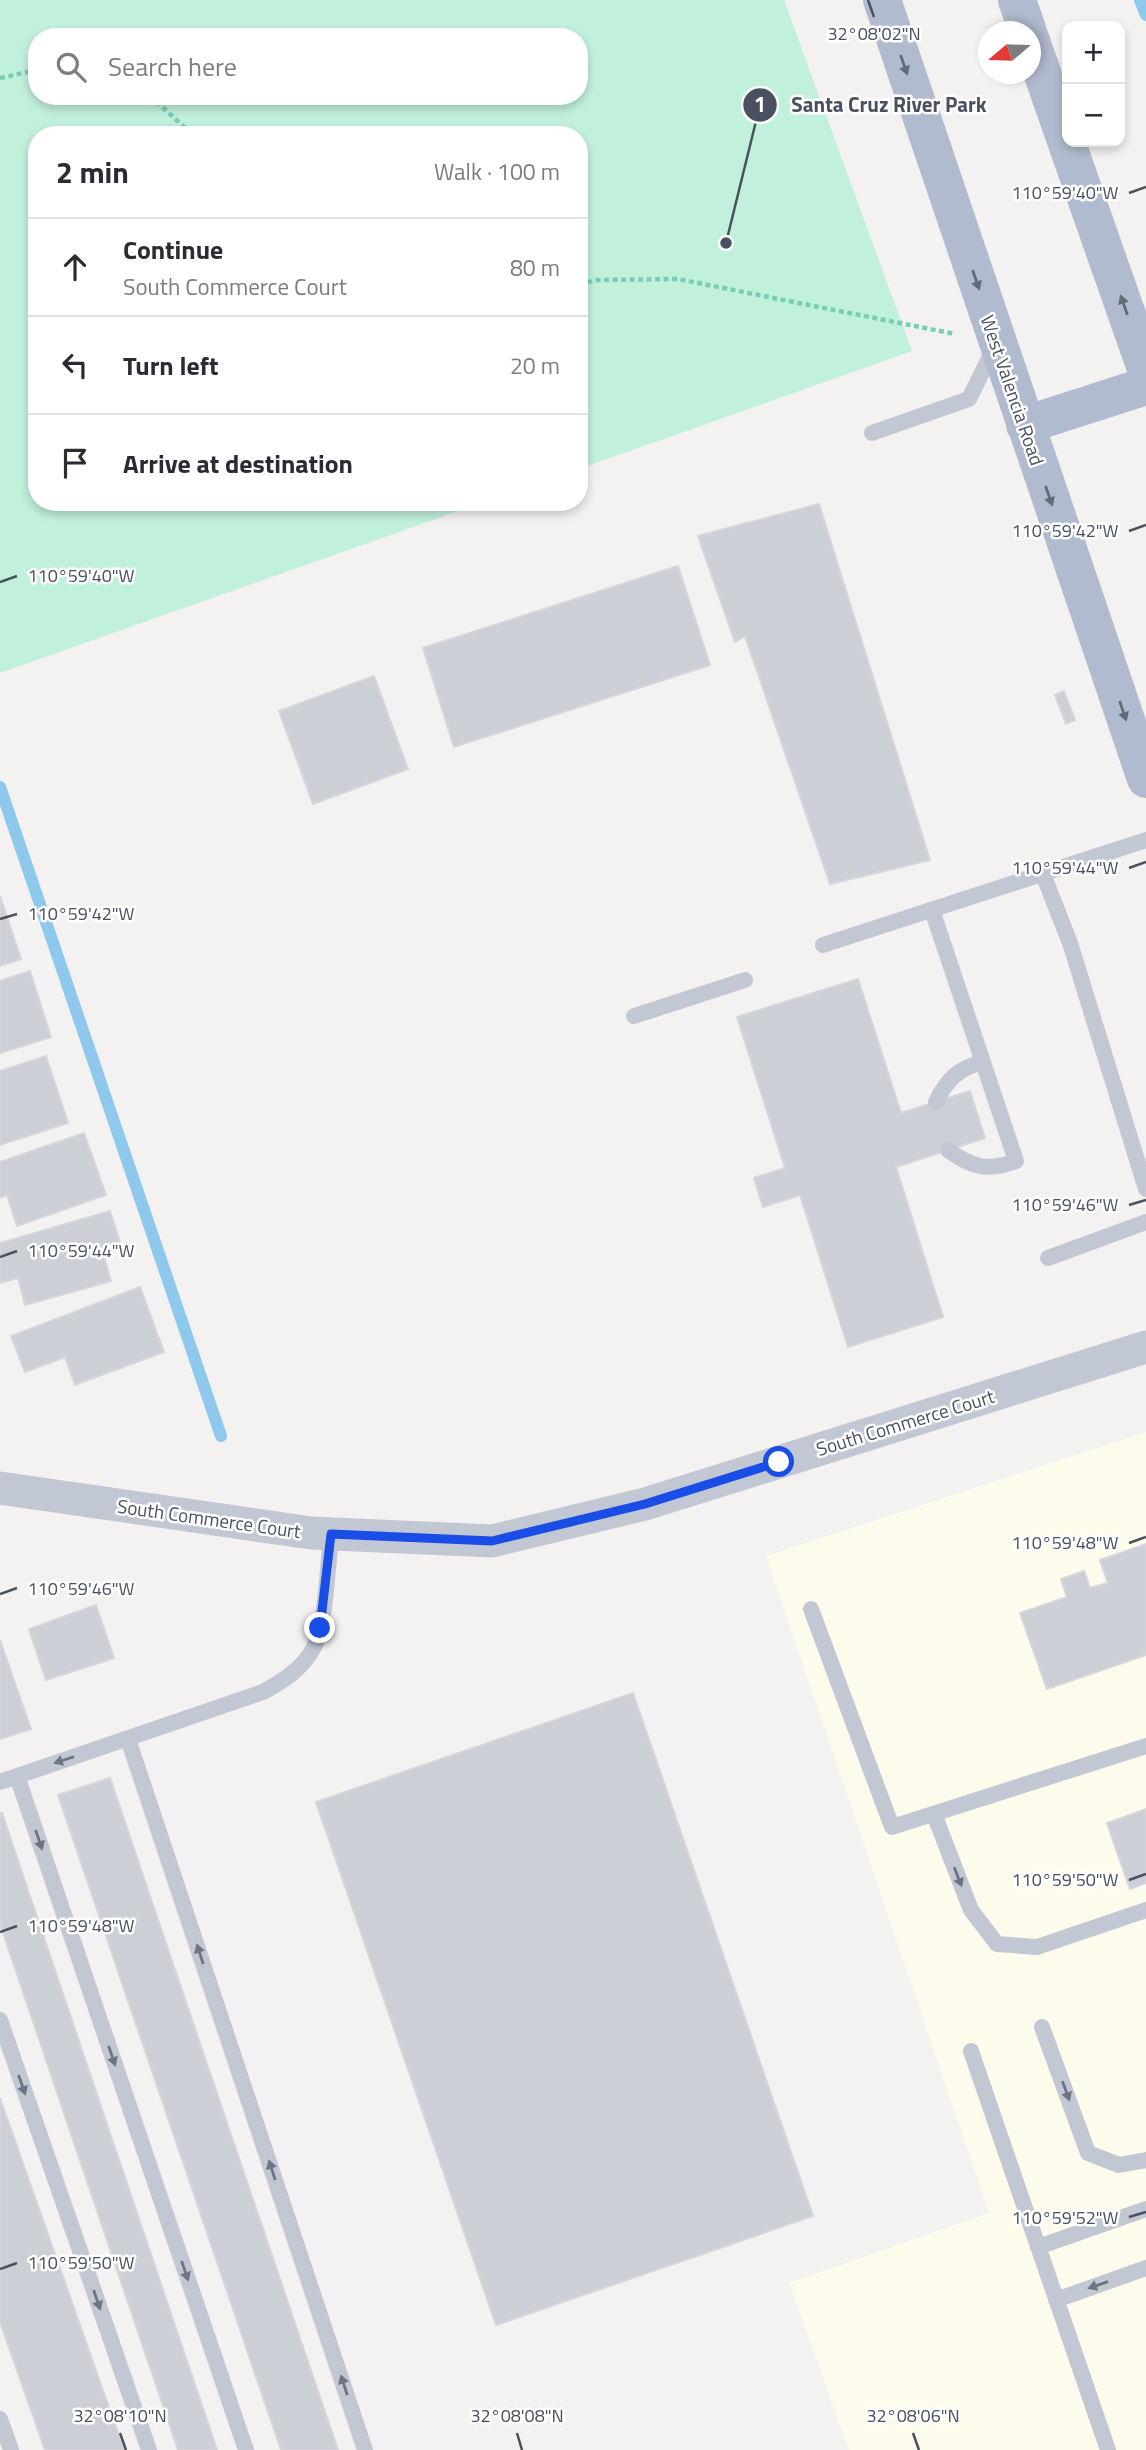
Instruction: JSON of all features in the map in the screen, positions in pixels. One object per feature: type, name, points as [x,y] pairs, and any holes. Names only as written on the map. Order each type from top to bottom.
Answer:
[{"type":"main road","name":"West Valencia Road","points":[[882,0],[1146,779]]},
{"type":"main road","points":[[1017,0],[1024,21]]},
{"type":"main road","points":[[1041,67],[1146,369]]},
{"type":"main road","points":[[1026,425],[1146,386]]},
{"type":"street","name":"South Commerce Court","points":[[0,1488],[331,1534],[492,1541],[645,1504],[1146,1346]]},
{"type":"lane","points":[[872,433],[969,399],[997,342]]},
{"type":"lane","points":[[823,945],[1146,840]]},
{"type":"lane","points":[[1043,874],[1070,943],[1146,1189]]},
{"type":"lane","points":[[932,909],[1016,1161],[1000,1167],[983,1168],[966,1164],[948,1150]]},
{"type":"lane","points":[[634,1016],[745,980]]},
{"type":"lane","points":[[936,1102],[952,1076],[966,1066],[983,1062]]},
{"type":"lane","points":[[1048,1258],[1146,1222]]},
{"type":"lane","points":[[0,1782],[263,1692],[290,1677],[313,1649],[320,1628],[331,1534]]},
{"type":"lane","points":[[811,1609],[892,1827],[1146,1746]]},
{"type":"lane","points":[[128,1739],[365,2450]]},
{"type":"lane","points":[[17,1776],[246,2450]]},
{"type":"lane","points":[[934,1814],[971,1910],[998,1944],[1037,1947],[1146,1910]]},
{"type":"lane","points":[[0,2020],[149,2450]]},
{"type":"lane","points":[[1042,2026],[1088,2153],[1119,2165],[1146,2160]]},
{"type":"lane","points":[[971,2051],[1108,2450]]},
{"type":"lane","points":[[1038,2247],[1146,2209]]},
{"type":"lane","points":[[1056,2300],[1146,2268]]},
{"type":"lane","points":[[0,2419],[11,2450]]},
{"type":"path","points":[[0,78],[28,72]]},
{"type":"path","points":[[160,105],[183,126]]},
{"type":"path","points":[[588,282],[678,279],[997,342]]},
{"type":"shaded area","points":[[1146,1432],[1146,2450],[849,2450],[789,2283],[989,2213],[766,1556]]},
{"type":"green space","points":[[0,0],[784,0],[912,351],[588,466],[588,126],[28,126],[28,511],[459,511],[0,673]]},
{"type":"building","points":[[819,504],[930,860],[830,884],[745,636],[735,642],[698,536]]},
{"type":"building","points":[[678,566],[710,665],[454,747],[423,648]]},
{"type":"building","points":[[374,676],[408,769],[313,804],[279,711]]},
{"type":"building","points":[[1064,691],[1075,720],[1066,724],[1055,695]]},
{"type":"building","points":[[0,896],[21,959],[0,966]]},
{"type":"building","points":[[30,971],[51,1037],[0,1053],[0,981]]},
{"type":"building","points":[[858,979],[901,1113],[970,1091],[985,1138],[896,1167],[943,1317],[848,1347],[800,1195],[763,1207],[754,1178],[785,1168],[737,1017]]},
{"type":"building","points":[[46,1056],[68,1123],[0,1145],[0,1071]]},
{"type":"building","points":[[84,1133],[106,1195],[17,1226],[7,1195],[0,1198],[0,1162]]},
{"type":"building","points":[[110,1211],[120,1242],[101,1247],[111,1281],[25,1305],[18,1278],[0,1283],[0,1243]]},
{"type":"building","points":[[140,1287],[164,1352],[75,1385],[65,1357],[25,1372],[11,1336]]},
{"type":"building","points":[[1146,1544],[1146,1655],[1047,1689],[1020,1613],[1067,1597],[1061,1579],[1084,1571],[1090,1588],[1108,1583],[1100,1560]]},
{"type":"building","points":[[96,1605],[114,1658],[46,1680],[29,1629]]},
{"type":"building","points":[[0,1640],[31,1729],[0,1739]]},
{"type":"building","points":[[633,1693],[813,2216],[496,2325],[316,1802]]},
{"type":"building","points":[[110,1778],[338,2450],[281,2450],[58,1795]]},
{"type":"building","points":[[1146,1809],[1146,1883],[1130,1889],[1107,1823]]},
{"type":"building","points":[[0,1813],[217,2450],[178,2450],[0,1924]]},
{"type":"building","points":[[0,2098],[124,2450],[45,2450],[0,2322]]},
{"type":"waterway","points":[[1140,0],[1146,15]]},
{"type":"waterway","points":[[0,787],[221,1436]]},
{"type":"place","name":"Santa Cruz River Park","points":[[726,243]]},
{"type":"route","points":[[320,1628],[331,1534],[492,1541],[645,1504],[779,1462]]}]
